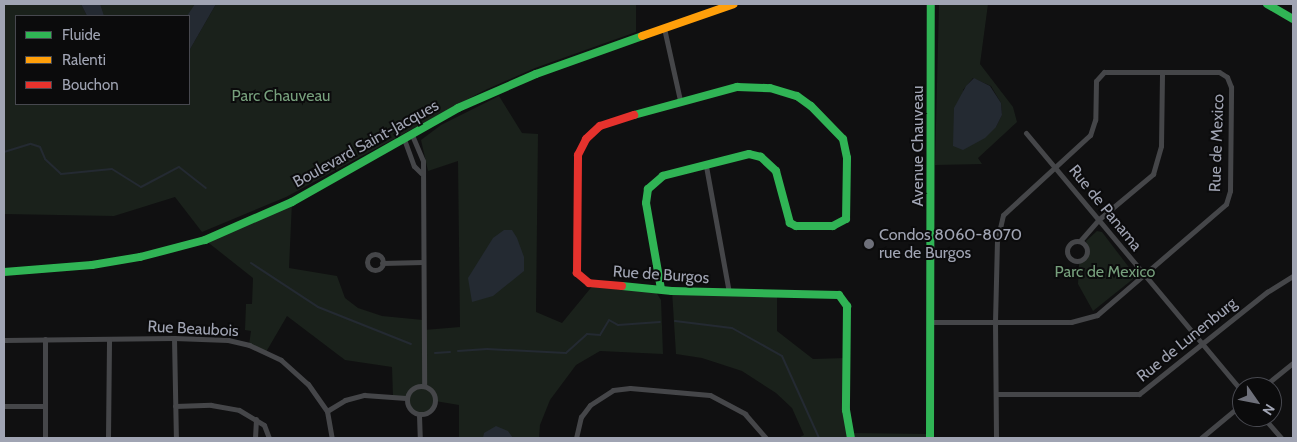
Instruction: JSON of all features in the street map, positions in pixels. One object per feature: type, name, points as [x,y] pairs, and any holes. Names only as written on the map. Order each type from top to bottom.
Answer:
[{"type":"street","name":"Boulevard Saint-Jacques","points":[[4,272],[92,266],[140,257],[205,240],[292,202],[458,108],[536,74],[664,27],[734,4]]},
{"type":"street","name":"Avenue Chauveau","points":[[930,438],[931,4]]},
{"type":"street","points":[[1267,4],[1293,19]]},
{"type":"street","points":[[661,289],[649,231],[646,204],[648,189],[663,176],[749,154],[761,157],[776,171],[786,217],[790,223],[796,226],[833,226],[846,219],[847,158],[843,139],[811,106],[797,96],[770,88],[737,87],[680,100],[664,27]]},
{"type":"street","name":"Rue de Mexico","points":[[931,322],[1088,319],[1144,276],[1221,212],[1230,191],[1230,81],[1219,72],[1108,71],[1100,74],[1096,81],[1094,128],[1087,140],[1055,167]]},
{"type":"street","points":[[1080,241],[1098,220],[1147,181],[1158,164],[1162,72]]},
{"type":"street","name":"Rue de Burgos","points":[[680,100],[600,126],[586,139],[578,154],[579,276],[589,283],[661,289],[839,295],[845,300],[846,410],[850,438]]},
{"type":"street","name":"Rue de Panama","points":[[1026,133],[1232,380]]},
{"type":"street","points":[[412,134],[423,161],[421,173],[424,386]]},
{"type":"street","points":[[404,139],[414,166],[421,173]]},
{"type":"street","points":[[706,166],[729,292]]},
{"type":"street","points":[[996,438],[995,322],[997,240],[1003,215],[1055,167]]},
{"type":"street","points":[[382,263],[423,262]]},
{"type":"street","name":"Rue de Lunenburg","points":[[997,394],[1139,394],[1267,292],[1293,276]]},
{"type":"street","points":[[174,338],[176,438]]},
{"type":"street","name":"Rue Beaubois","points":[[4,340],[174,338],[228,340],[266,352],[295,370],[327,411],[332,438]]},
{"type":"street","points":[[45,339],[45,438]]},
{"type":"street","points":[[108,438],[109,339]]},
{"type":"street","points":[[1276,377],[1293,363]]},
{"type":"street","points":[[420,415],[407,406],[406,398],[411,389],[424,386]]},
{"type":"street","points":[[420,415],[432,410],[435,401],[433,393],[424,386]]},
{"type":"street","points":[[576,438],[581,417],[590,405],[613,390],[630,388],[710,395],[745,414],[766,438]]},
{"type":"street","points":[[327,411],[345,400],[364,395],[406,398]]},
{"type":"street","points":[[175,406],[211,405],[239,410],[264,424],[269,438]]},
{"type":"street","points":[[4,406],[45,406]]},
{"type":"street","points":[[1201,438],[1232,412]]},
{"type":"street","points":[[420,415],[420,438]]},
{"type":"street","points":[[255,438],[256,418]]},
{"type":"street","points":[[1272,427],[1281,438]]},
{"type":"green space","name":"Parc Chauveau","points":[[4,4],[81,4],[86,15],[15,15],[15,105],[190,105],[190,49],[216,4],[636,4],[636,32],[535,68],[483,91],[286,197],[202,232],[175,197],[114,216],[4,214]]},
{"type":"green space","points":[[100,4],[195,4],[195,17],[190,17],[190,15],[100,15]]},
{"type":"green space","points":[[939,4],[988,4],[980,64],[1013,107],[1017,122],[978,158],[982,164],[935,165]],"holes":[[[973,78],[991,86],[1001,103],[1002,115],[996,127],[963,90]]]},
{"type":"green space","points":[[499,96],[522,133],[538,134],[536,312],[562,323],[594,284],[654,289],[661,300],[663,354],[600,351],[576,365],[550,400],[540,425],[539,438],[459,438],[459,405],[435,401],[426,414],[413,413],[406,398],[393,397],[392,367],[345,360],[287,316],[266,352],[249,345],[251,331],[245,330],[246,304],[252,304],[253,278],[205,240],[292,202],[289,268],[337,276],[345,298],[358,308],[382,316],[423,320],[424,330],[460,327],[458,161],[428,171],[421,140],[441,125]]},
{"type":"green space","name":"Parc de Mexico","points":[[1097,231],[1102,232],[1134,274],[1133,279],[1093,311],[1078,284],[1079,264],[1089,255],[1086,241]]},
{"type":"green space","points":[[672,291],[777,294],[777,331],[813,359],[846,358],[850,433],[930,434],[930,438],[798,438],[804,435],[792,408],[776,393],[742,371],[702,358],[676,354]]},
{"type":"shaded area","points":[[81,4],[100,4],[104,15],[86,15]]},
{"type":"shaded area","points":[[195,4],[216,4],[190,49],[190,15],[188,15]]},
{"type":"shaded area","points":[[974,78],[990,86],[1001,103],[1002,115],[996,127],[985,138],[963,150],[953,146],[954,108],[966,86]]},
{"type":"shaded area","points":[[504,230],[512,230],[517,238],[524,257],[524,271],[493,296],[472,302],[468,278],[493,238]]},
{"type":"shaded area","points":[[496,426],[508,431],[513,438],[483,438],[484,433]]},
{"type":"waterway","points":[[4,152],[31,144],[40,147],[45,159],[61,174],[112,169],[141,187],[179,167],[206,188]]},
{"type":"waterway","points":[[251,263],[318,307],[411,344]]},
{"type":"waterway","points":[[458,351],[487,349],[566,353],[587,334],[600,335],[609,320],[618,325],[660,322]]},
{"type":"waterway","points":[[675,321],[732,328],[782,356],[819,438]]},
{"type":"waterway","points":[[435,353],[450,352]]},
{"type":"traffic: fast","points":[[930,438],[931,4]]},
{"type":"traffic: fast","points":[[1267,4],[1293,19]]},
{"type":"traffic: fast","points":[[4,272],[92,265],[140,257],[205,240],[292,202],[458,108],[536,74],[642,36]]},
{"type":"traffic: fast","points":[[634,115],[737,87],[770,88],[797,96],[811,106],[843,139],[847,158],[846,219],[833,226],[796,226],[790,223],[776,171],[761,157],[749,154],[663,176],[648,189],[646,203],[661,289]]},
{"type":"traffic: fast","points":[[622,286],[672,291],[839,295],[847,306],[846,410],[851,438]]},
{"type":"traffic: slow","points":[[642,36],[734,4]]},
{"type":"traffic: jam","points":[[622,286],[589,283],[577,273],[578,155],[586,139],[600,126],[634,115]]},
{"type":"place","name":"Condos 8060-8070 rue de Burgos","points":[[869,244]]}]
